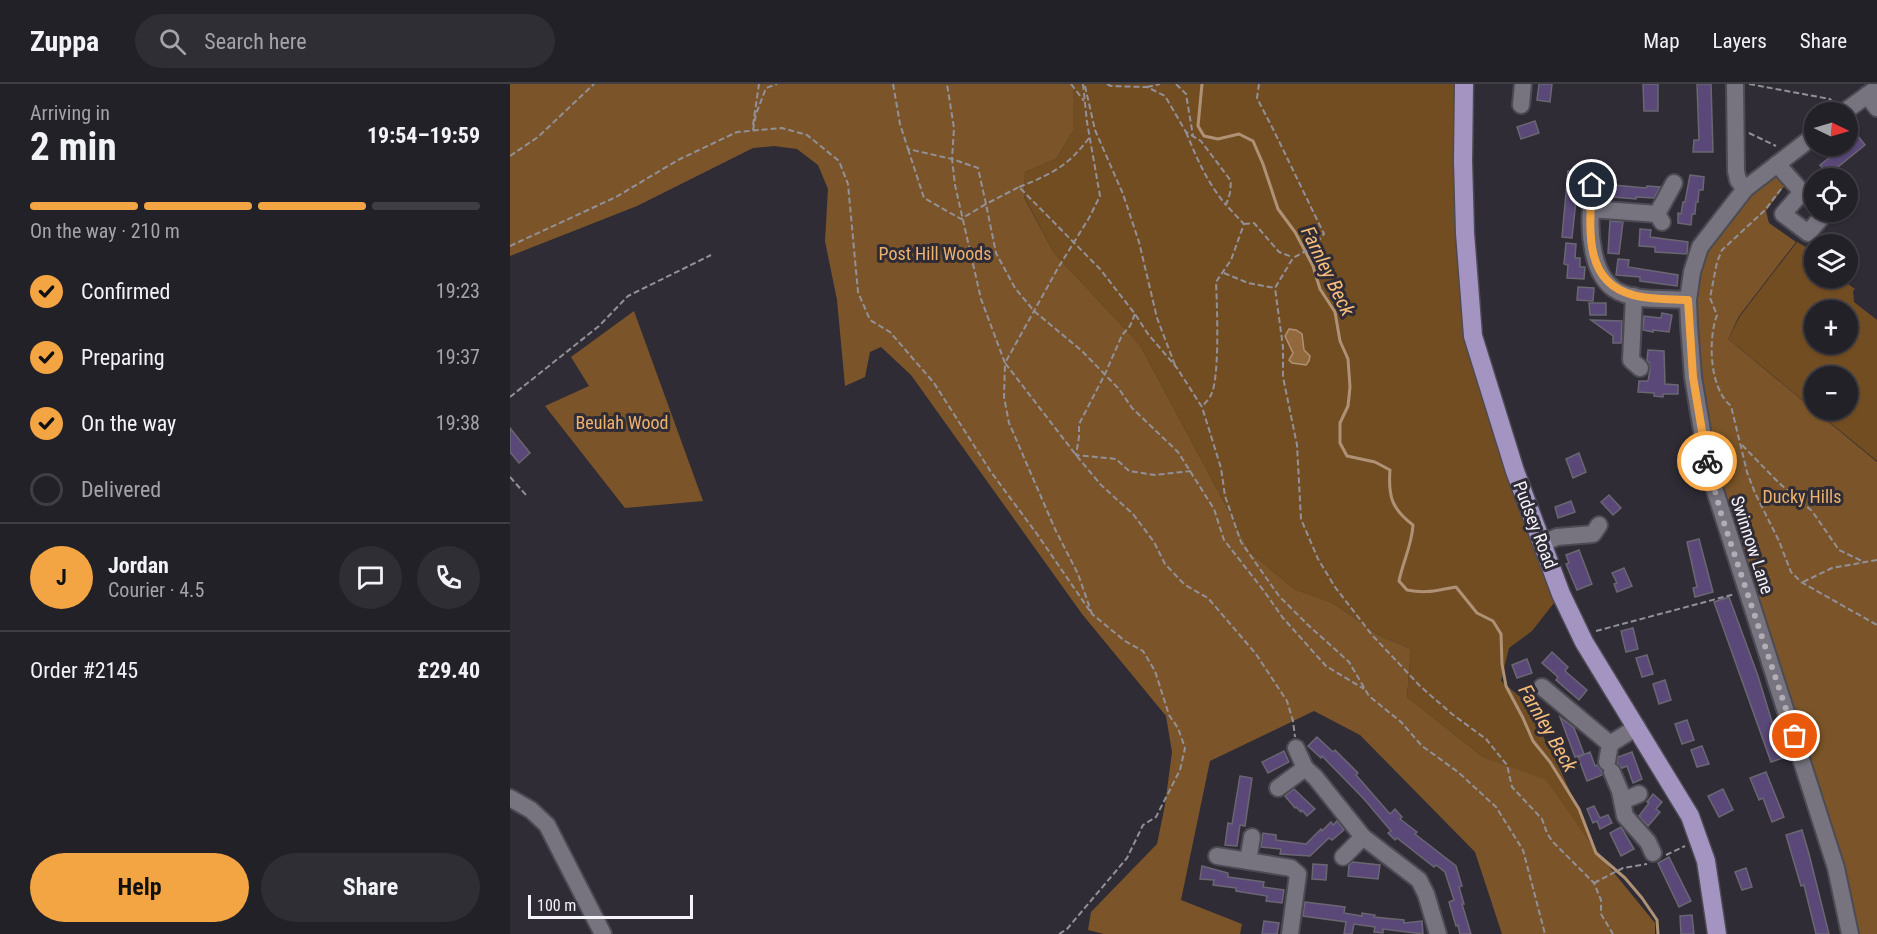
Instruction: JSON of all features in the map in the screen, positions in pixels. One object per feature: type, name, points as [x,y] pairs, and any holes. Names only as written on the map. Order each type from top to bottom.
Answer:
[{"type":"main road","name":"Pudsey Road","points":[[1464,84],[1465,233],[1473,336],[1515,471],[1561,594],[1581,635],[1690,816],[1706,861],[1717,934]]},
{"type":"street","points":[[1521,105],[1523,84]]},
{"type":"street","points":[[1735,84],[1736,171],[1738,180],[1746,189]]},
{"type":"street","points":[[1858,103],[1874,97]]},
{"type":"street","name":"Swinnow Lane","points":[[1804,143],[1746,189],[1700,247],[1692,272],[1688,300],[1693,377],[1709,472],[1836,868],[1851,934]]},
{"type":"street","points":[[1777,164],[1804,193]]},
{"type":"street","points":[[1591,209],[1660,218],[1674,183]]},
{"type":"street","points":[[1592,185],[1590,231],[1592,250],[1600,272],[1613,288],[1634,296],[1688,300]]},
{"type":"street","points":[[1804,200],[1783,214],[1808,233],[1817,222]]},
{"type":"street","points":[[1634,296],[1631,360],[1640,368]]},
{"type":"street","points":[[1543,543],[1557,537],[1593,534],[1599,525]]},
{"type":"street","points":[[1542,687],[1610,744]]},
{"type":"street","points":[[1610,744],[1637,728]]},
{"type":"street","points":[[1610,744],[1609,767],[1620,791],[1625,816],[1648,842],[1653,853]]},
{"type":"street","points":[[1296,748],[1305,768],[1315,777],[1363,837],[1419,880],[1426,894],[1438,934]]},
{"type":"street","points":[[1278,788],[1305,768]]},
{"type":"street","points":[[1622,801],[1639,794]]},
{"type":"street","points":[[510,798],[531,810],[547,825],[603,934]]},
{"type":"street","points":[[1248,861],[1252,837]]},
{"type":"street","points":[[1343,857],[1363,837]]},
{"type":"street","points":[[1217,856],[1291,868],[1298,874],[1290,934]]},
{"type":"path","points":[[510,156],[538,137],[594,84]]},
{"type":"path","points":[[753,130],[752,120],[759,84]]},
{"type":"path","points":[[753,130],[767,84]]},
{"type":"path","points":[[766,88],[777,84]]},
{"type":"path","points":[[893,84],[900,124],[924,198],[962,219]]},
{"type":"path","points":[[947,84],[954,128],[952,159],[962,219],[981,299],[1005,363],[1101,485],[1133,514],[1154,542],[1165,564],[1185,585],[1208,598],[1256,654],[1287,700],[1293,722],[1296,748]]},
{"type":"path","points":[[1071,84],[1085,102]]},
{"type":"path","points":[[1084,84],[1089,138],[1100,196],[1005,363],[1004,397],[1009,423],[1055,529],[1078,574],[1092,614]]},
{"type":"path","points":[[1084,84],[1095,130],[1123,194],[1139,242],[1156,318],[1177,368]]},
{"type":"path","points":[[1107,84],[1147,87],[1160,84]]},
{"type":"path","points":[[1176,84],[1186,94],[1193,136]]},
{"type":"path","points":[[1259,84],[1257,98],[1324,234],[1313,246],[1293,258],[1275,288],[1283,347],[1282,377],[1297,445],[1301,519],[1318,559],[1335,587],[1372,635],[1421,687],[1486,739],[1497,751],[1507,765],[1512,787],[1542,819],[1552,841],[1594,883],[1600,900],[1601,914],[1613,934]]},
{"type":"path","points":[[1746,84],[1830,99],[1833,102]]},
{"type":"path","points":[[1147,87],[1165,96],[1186,132],[1197,161],[1211,187],[1244,224]]},
{"type":"path","points":[[1736,126],[1781,149],[1788,145],[1793,151]]},
{"type":"path","points":[[510,246],[616,196],[678,160],[737,132],[782,128],[807,135],[839,161],[848,184],[858,292],[870,320],[890,332],[934,383],[991,472],[1092,614],[1125,641],[1143,651],[1155,671],[1169,715],[1178,728],[1185,748],[1180,770],[1156,818],[1143,825],[1127,858],[1067,929],[1059,934]]},
{"type":"path","points":[[1186,132],[1201,141],[1231,181],[1226,205]]},
{"type":"path","points":[[962,219],[986,204],[1064,166],[1089,138]]},
{"type":"path","points":[[908,149],[952,159],[978,168],[996,252],[1016,288],[1034,311],[1082,351],[1105,374],[1132,408],[1178,452],[1214,509],[1224,540],[1283,618],[1326,666],[1366,691]]},
{"type":"path","points":[[1789,179],[1765,210],[1722,250],[1717,262],[1710,298],[1717,315],[1712,330],[1717,388],[1724,400],[1731,406],[1755,493],[1779,541],[1791,572],[1801,582],[1877,625]]},
{"type":"path","points":[[1019,187],[1100,269],[1148,334],[1177,368],[1202,407],[1221,468],[1225,496],[1241,542],[1279,596],[1349,662],[1370,696],[1401,722],[1422,746],[1458,772],[1496,807],[1523,850],[1545,934]]},
{"type":"path","points":[[1244,224],[1254,223],[1279,252],[1293,258]]},
{"type":"path","points":[[1202,407],[1212,394],[1217,319],[1216,282],[1232,260],[1244,224]]},
{"type":"path","points":[[510,397],[599,326],[628,296],[711,255]]},
{"type":"path","points":[[1224,273],[1248,283],[1275,288]]},
{"type":"path","points":[[1076,455],[1079,424],[1122,335],[1130,326],[1135,314]]},
{"type":"path","points":[[1740,443],[1779,483],[1812,511],[1839,550],[1864,562]]},
{"type":"path","points":[[1076,455],[1116,459],[1129,471],[1146,474],[1191,471]]},
{"type":"path","points":[[510,477],[526,495]]},
{"type":"path","points":[[1801,582],[1832,568],[1877,560]]},
{"type":"path","points":[[1581,635],[1746,591]]},
{"type":"path","points":[[1594,883],[1623,868]]},
{"type":"shaded area","points":[[1073,84],[1464,84],[1473,336],[1561,594],[1532,631],[1509,648],[1501,681],[1525,701],[1560,769],[1597,852],[1546,781],[1483,757],[1407,697],[1411,649],[1380,636],[1333,603],[1294,589],[1251,553],[1140,345],[1054,253],[1024,196],[1025,172],[1056,159],[1073,131]]},
{"type":"shaded area","points":[[1797,242],[1804,246],[1804,288],[1855,289],[1854,300],[1804,300],[1804,354],[1858,354],[1858,305],[1877,320],[1877,461],[1827,420],[1858,420],[1858,366],[1804,366],[1804,401],[1728,339],[1740,316]]},
{"type":"shaded area","points":[[1289,329],[1302,334],[1304,350],[1310,356],[1306,365],[1292,363],[1289,360],[1293,353],[1285,336]]},
{"type":"green space","name":"Post Hill Woods","points":[[510,84],[1073,84],[1073,131],[1056,159],[1025,172],[1024,197],[1054,253],[1140,345],[1251,553],[1294,589],[1333,603],[1380,636],[1411,649],[1407,697],[1483,757],[1546,780],[1597,852],[1655,923],[1655,934],[1502,934],[1475,852],[1360,735],[1314,711],[1210,761],[1181,900],[1242,924],[1240,934],[1104,934],[1088,930],[1091,912],[1157,844],[1172,752],[1166,716],[1082,614],[911,375],[881,347],[870,352],[865,377],[845,386],[837,300],[825,241],[828,189],[818,165],[797,149],[774,146],[753,148],[637,206],[510,256]]},
{"type":"green space","name":"Ducky Hills","points":[[1776,175],[1786,184],[1766,211],[1769,223],[1796,242],[1739,316],[1728,339],[1804,402],[1804,420],[1826,420],[1877,462],[1877,934],[1856,934],[1713,467],[1704,417],[1695,301],[1704,253],[1734,207]]},
{"type":"green space","name":"Beulah Wood","points":[[634,311],[703,501],[625,508],[545,406],[589,386],[571,357]]},
{"type":"building","points":[[1539,84],[1552,84],[1550,102],[1537,100]]},
{"type":"building","points":[[1643,84],[1658,84],[1658,111],[1644,111]]},
{"type":"building","points":[[1697,84],[1711,84],[1713,152],[1693,152],[1694,140],[1699,140]]},
{"type":"building","points":[[1535,121],[1539,133],[1521,139],[1517,127]]},
{"type":"building","points":[[1858,136],[1865,145],[1858,151]]},
{"type":"building","points":[[1831,156],[1851,156],[1837,168],[1822,168],[1820,165]]},
{"type":"building","points":[[1568,171],[1579,172],[1572,238],[1562,237]]},
{"type":"building","points":[[1690,175],[1704,177],[1703,190],[1699,190],[1691,225],[1678,223],[1678,213],[1681,214],[1683,202],[1685,202]]},
{"type":"building","points":[[1603,184],[1660,187],[1654,198],[1636,197],[1636,199],[1602,196]]},
{"type":"building","points":[[1610,221],[1623,222],[1619,254],[1608,253]]},
{"type":"building","points":[[1640,229],[1651,230],[1650,237],[1688,242],[1687,254],[1655,252],[1655,247],[1639,246]]},
{"type":"building","points":[[1566,243],[1576,244],[1575,258],[1580,258],[1580,267],[1585,267],[1584,279],[1567,278],[1568,265],[1564,264]]},
{"type":"building","points":[[1618,259],[1629,260],[1628,267],[1678,275],[1677,286],[1640,281],[1640,277],[1616,275]]},
{"type":"building","points":[[1578,287],[1594,288],[1593,301],[1577,300]]},
{"type":"building","points":[[1589,303],[1606,303],[1606,315],[1590,315]]},
{"type":"building","points":[[1662,313],[1672,315],[1669,332],[1643,330],[1644,316],[1661,318]]},
{"type":"building","points":[[1591,320],[1622,321],[1621,343],[1613,343],[1613,336]]},
{"type":"building","points":[[1648,350],[1664,351],[1665,384],[1678,385],[1678,394],[1663,394],[1663,397],[1654,396],[1654,393],[1638,392],[1639,381],[1648,381],[1650,370],[1647,361]]},
{"type":"building","points":[[510,428],[530,453],[519,463],[510,452]]},
{"type":"building","points":[[1579,453],[1586,472],[1573,478],[1566,459]]},
{"type":"building","points":[[1609,495],[1621,508],[1613,515],[1601,502]]},
{"type":"building","points":[[1571,501],[1575,512],[1558,518],[1555,507]]},
{"type":"building","points":[[1699,539],[1713,592],[1695,597],[1693,588],[1697,587],[1687,542]]},
{"type":"building","points":[[1579,550],[1592,584],[1577,590],[1566,564],[1569,563],[1566,555]]},
{"type":"building","points":[[1624,568],[1632,586],[1617,592],[1614,584],[1617,583],[1612,573]]},
{"type":"building","points":[[1729,597],[1758,676],[1783,758],[1771,762],[1714,602]]},
{"type":"building","points":[[1633,628],[1638,649],[1626,652],[1621,631]]},
{"type":"building","points":[[1552,652],[1568,667],[1565,671],[1587,690],[1579,700],[1556,680],[1558,677],[1542,663]]},
{"type":"building","points":[[1647,655],[1653,674],[1642,677],[1636,658]]},
{"type":"building","points":[[1527,659],[1532,673],[1517,678],[1512,665]]},
{"type":"building","points":[[1665,680],[1671,700],[1659,704],[1653,684]]},
{"type":"building","points":[[1560,717],[1574,728],[1584,754],[1575,757]]},
{"type":"building","points":[[1687,720],[1694,740],[1682,744],[1675,724]]},
{"type":"building","points":[[1317,737],[1333,752],[1335,750],[1358,773],[1356,775],[1390,814],[1395,809],[1402,817],[1400,819],[1417,832],[1415,834],[1456,866],[1462,886],[1459,887],[1464,904],[1462,904],[1471,934],[1460,934],[1458,925],[1456,926],[1449,902],[1454,900],[1445,872],[1436,865],[1434,867],[1388,833],[1391,831],[1364,799],[1322,756],[1321,758],[1308,746]]},
{"type":"building","points":[[1702,746],[1709,764],[1697,767],[1691,750]]},
{"type":"building","points":[[1284,751],[1289,762],[1268,773],[1262,762]]},
{"type":"building","points":[[1590,752],[1595,766],[1597,765],[1602,771],[1602,775],[1587,781],[1578,757]]},
{"type":"building","points":[[1632,752],[1642,779],[1633,783],[1627,766],[1622,768],[1617,763],[1618,757]]},
{"type":"building","points":[[1766,772],[1784,817],[1772,822],[1763,798],[1759,800],[1750,778]]},
{"type":"building","points":[[1240,776],[1252,778],[1245,826],[1240,825],[1237,846],[1225,845],[1228,823],[1232,824]]},
{"type":"building","points":[[1294,789],[1315,809],[1307,816],[1302,810],[1301,812],[1295,808],[1285,796]]},
{"type":"building","points":[[1723,789],[1733,810],[1719,817],[1708,796]]},
{"type":"building","points":[[1653,794],[1662,802],[1656,809],[1660,812],[1648,826],[1639,816]]},
{"type":"building","points":[[1594,806],[1600,818],[1608,815],[1612,823],[1600,829],[1597,821],[1593,823],[1587,809]]},
{"type":"building","points":[[1337,821],[1344,830],[1332,840],[1329,838],[1310,856],[1280,854],[1281,849],[1261,847],[1263,833],[1276,835],[1276,840],[1306,844],[1321,829],[1322,831],[1331,822],[1333,825]]},
{"type":"building","points":[[1621,827],[1634,849],[1621,856],[1610,833]]},
{"type":"building","points":[[1802,830],[1829,934],[1816,934],[1804,885],[1801,886],[1786,835]]},
{"type":"building","points":[[1669,857],[1691,901],[1679,907],[1658,863]]},
{"type":"building","points":[[1353,862],[1380,865],[1378,879],[1348,876],[1349,865]]},
{"type":"building","points":[[1313,864],[1327,865],[1326,880],[1312,879]]},
{"type":"building","points":[[1202,866],[1228,873],[1228,877],[1264,882],[1263,887],[1284,890],[1282,903],[1266,901],[1267,896],[1213,885],[1214,880],[1200,879]]},
{"type":"building","points":[[1746,868],[1752,887],[1742,890],[1735,872]]},
{"type":"building","points":[[1305,902],[1345,907],[1344,913],[1362,916],[1362,913],[1375,915],[1374,917],[1404,920],[1404,923],[1422,921],[1423,934],[1383,929],[1383,933],[1374,932],[1375,927],[1354,924],[1352,934],[1344,934],[1346,922],[1303,916]]},
{"type":"building","points":[[1692,915],[1694,934],[1681,934],[1680,916]]},
{"type":"building","points":[[1264,921],[1279,923],[1277,934],[1262,934]]},
{"type":"waterway","name":"Farnley Beck","points":[[1202,84],[1198,126],[1204,136],[1218,139],[1239,134],[1253,141],[1278,209],[1295,232],[1313,266],[1320,289],[1335,312],[1340,341],[1348,359],[1350,387],[1348,406],[1340,423],[1340,443],[1347,456],[1375,462],[1390,470],[1393,502],[1400,513],[1413,525],[1399,581],[1407,590],[1421,592],[1456,587],[1477,613],[1493,621],[1501,634],[1502,664],[1506,686],[1533,741],[1550,762],[1579,809],[1596,853],[1625,878],[1642,898],[1657,920],[1658,934]]},
{"type":"way so far","points":[[1707,461],[1722,517],[1795,736]]},
{"type":"route","points":[[1592,185],[1590,231],[1592,250],[1600,272],[1613,288],[1634,296],[1688,300],[1693,377],[1707,461]]}]
